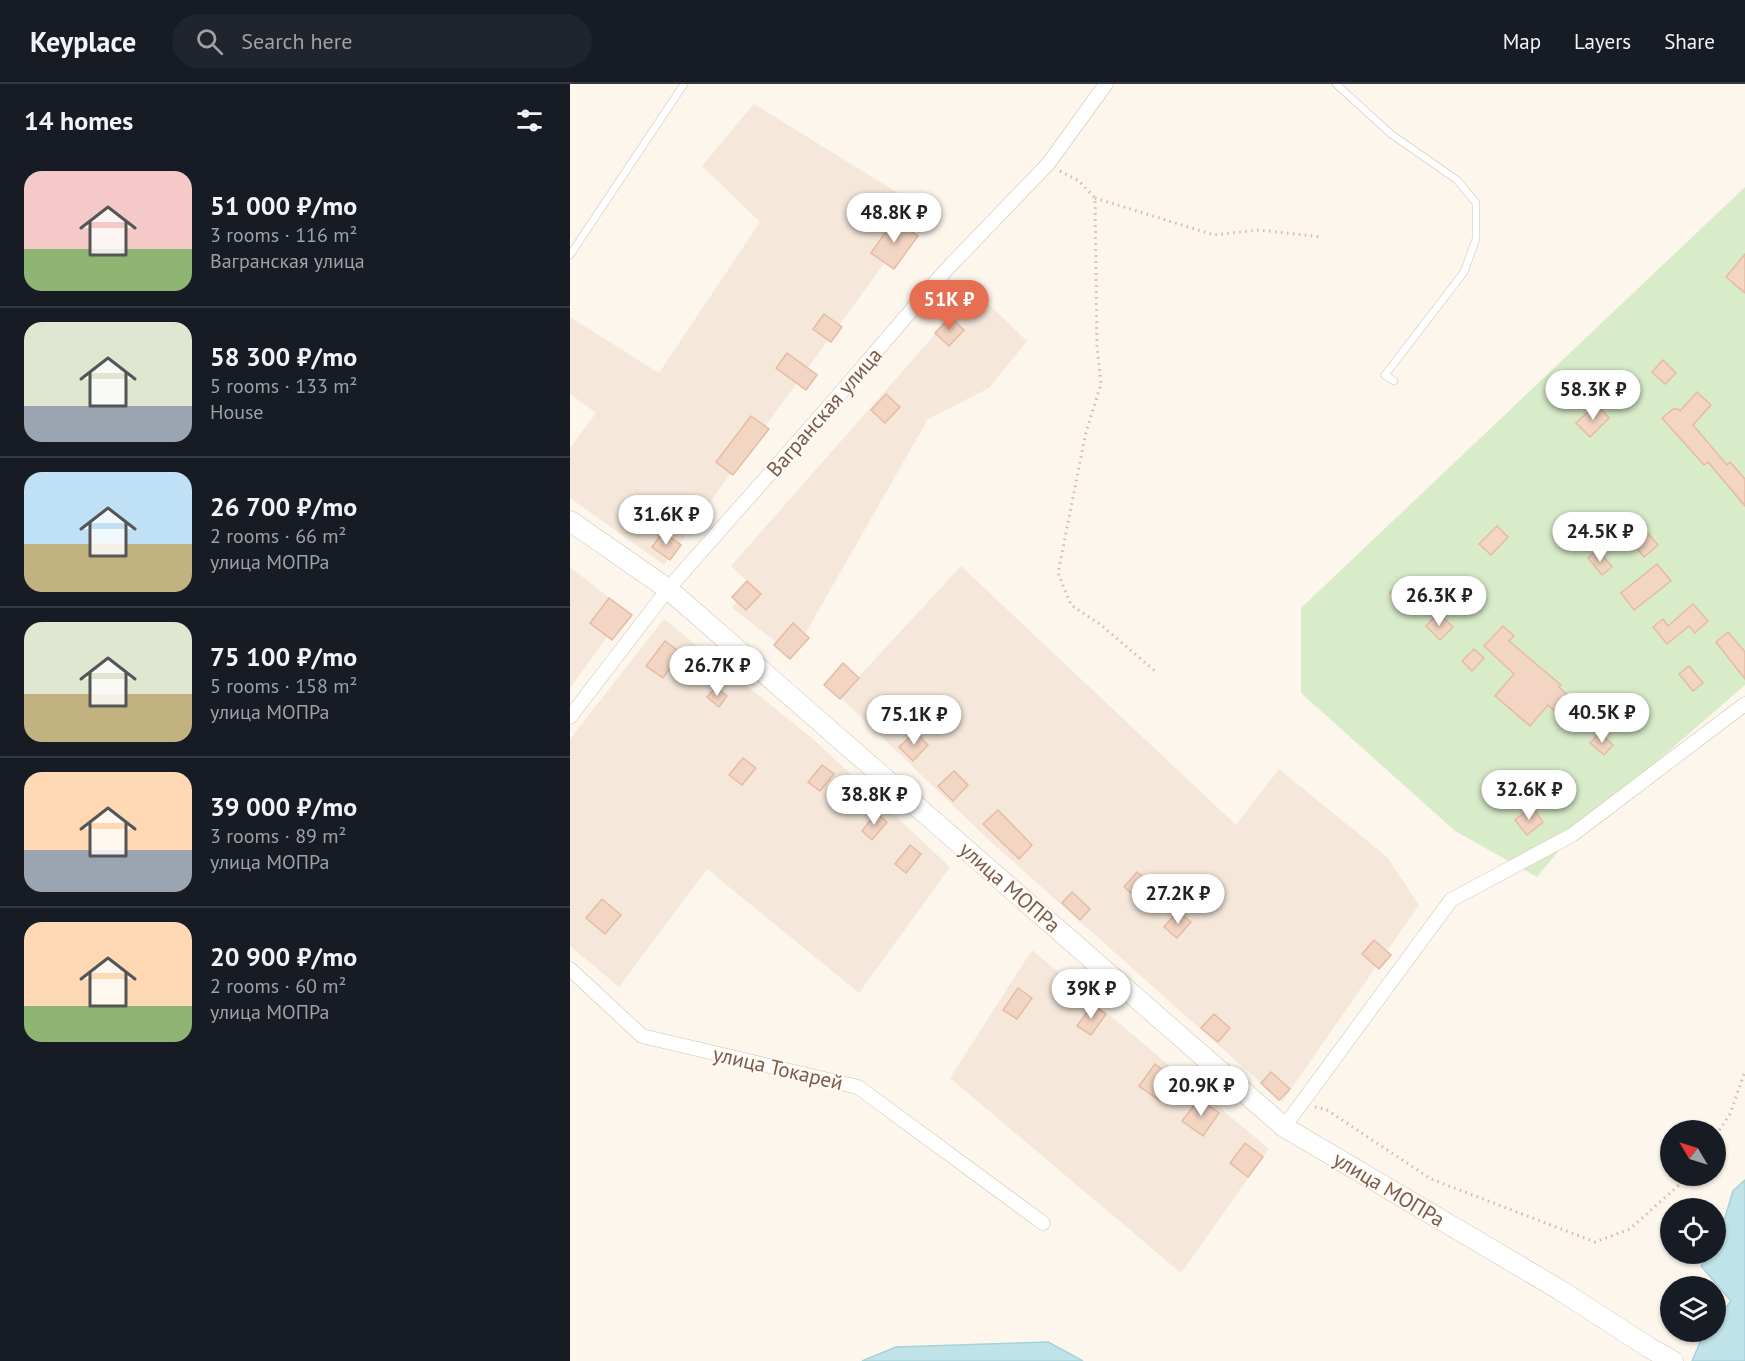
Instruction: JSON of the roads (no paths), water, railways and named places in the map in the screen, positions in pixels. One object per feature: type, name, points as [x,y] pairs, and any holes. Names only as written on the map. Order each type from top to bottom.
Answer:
[{"type":"main road","name":"улица МОПРа","points":[[570,521],[668,589],[1284,1127],[1560,1290],[1673,1361]]},
{"type":"street","name":"Вагранская улица","points":[[570,717],[668,589],[945,271],[1048,164],[1106,84]]},
{"type":"street","points":[[1284,1127],[1451,900],[1572,835],[1745,704]]},
{"type":"street","name":"улица Токарей","points":[[570,969],[642,1036],[858,1087],[1043,1223]]},
{"type":"lane","points":[[570,255],[684,84]]},
{"type":"lane","points":[[1336,84],[1391,134],[1457,180],[1476,203],[1476,239],[1464,272],[1385,375],[1394,381]]},
{"type":"water","points":[[1745,1180],[1745,1361],[1692,1361],[1700,1342],[1726,1342],[1726,1307],[1731,1301],[1726,1295],[1726,1276],[1710,1276],[1701,1266],[1703,1264],[1726,1264],[1726,1214],[1733,1191]]},
{"type":"water","points":[[1048,1342],[1083,1361],[862,1361],[896,1347]]}]
